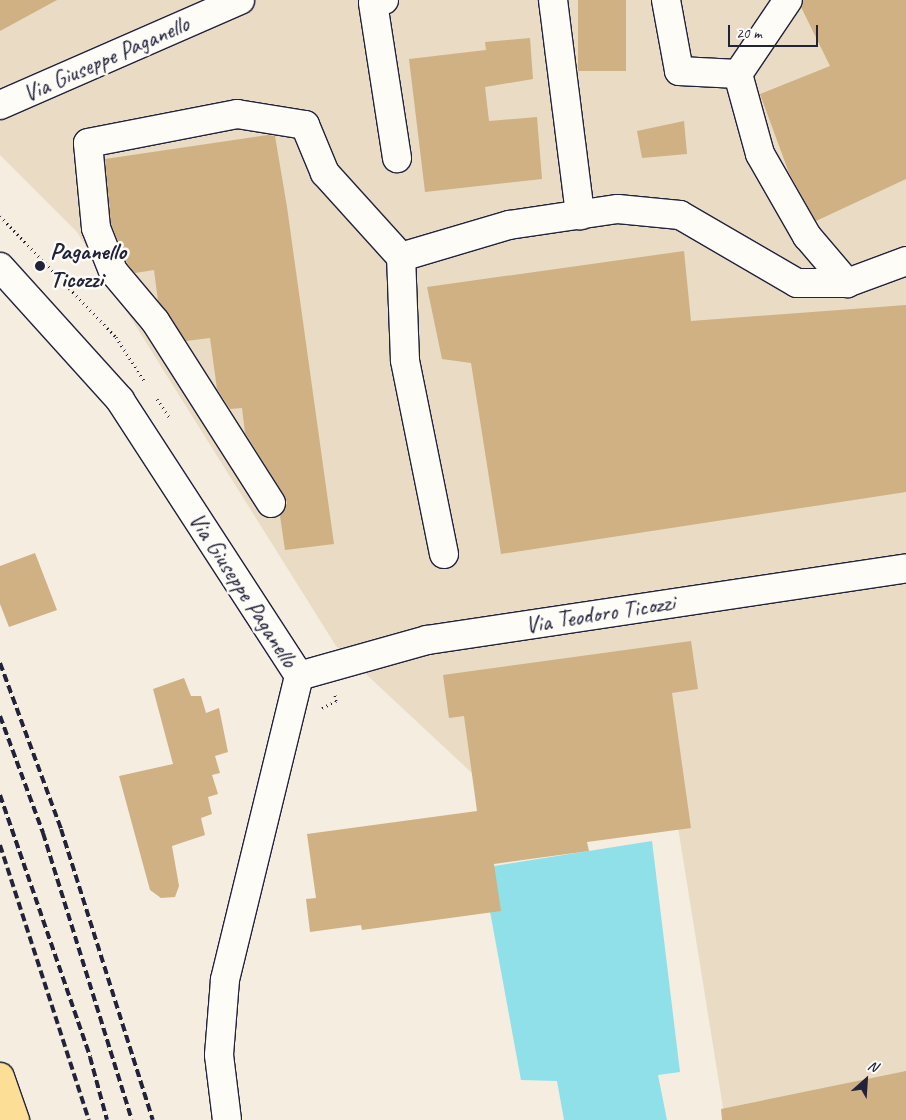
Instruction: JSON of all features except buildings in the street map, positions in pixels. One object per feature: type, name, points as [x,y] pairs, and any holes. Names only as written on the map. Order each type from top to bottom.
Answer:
[{"type":"highway","points":[[0,1077],[15,1120]]},
{"type":"street","name":"Via Giuseppe Paganello","points":[[0,105],[196,8],[240,0]]},
{"type":"street","points":[[384,0],[373,3],[397,158]]},
{"type":"street","points":[[553,0],[580,215]]},
{"type":"street","points":[[666,0],[678,71],[738,74]]},
{"type":"street","points":[[788,0],[738,74],[760,154],[807,236],[847,283]]},
{"type":"street","points":[[271,503],[155,321],[113,271],[96,228],[88,143],[237,114],[304,125],[325,173],[401,257],[405,360],[444,554]]},
{"type":"street","points":[[401,257],[508,225],[618,209],[680,215],[797,283],[847,283],[906,261]]},
{"type":"street","name":"Via Giuseppe Paganello","points":[[0,267],[120,400],[299,676],[225,980],[219,1055],[227,1120]]},
{"type":"street","name":"Via Teodoro Ticozzi","points":[[299,676],[427,640],[906,568]]},
{"type":"shaded area","points":[[0,0],[906,0],[906,1120],[725,1120],[677,821],[536,833],[336,646],[77,232],[0,155]]},
{"type":"water","points":[[652,841],[680,1072],[658,1075],[667,1120],[564,1120],[557,1081],[521,1080],[482,868]]},
{"type":"railway","points":[[0,663],[61,829],[153,1120]]},
{"type":"railway","points":[[0,716],[43,833],[132,1120]]},
{"type":"railway","points":[[0,795],[90,1057],[107,1120]]},
{"type":"railway","points":[[0,845],[89,1120]]},
{"type":"place","name":"Paganello Ticozzi","points":[[40,266]]}]
